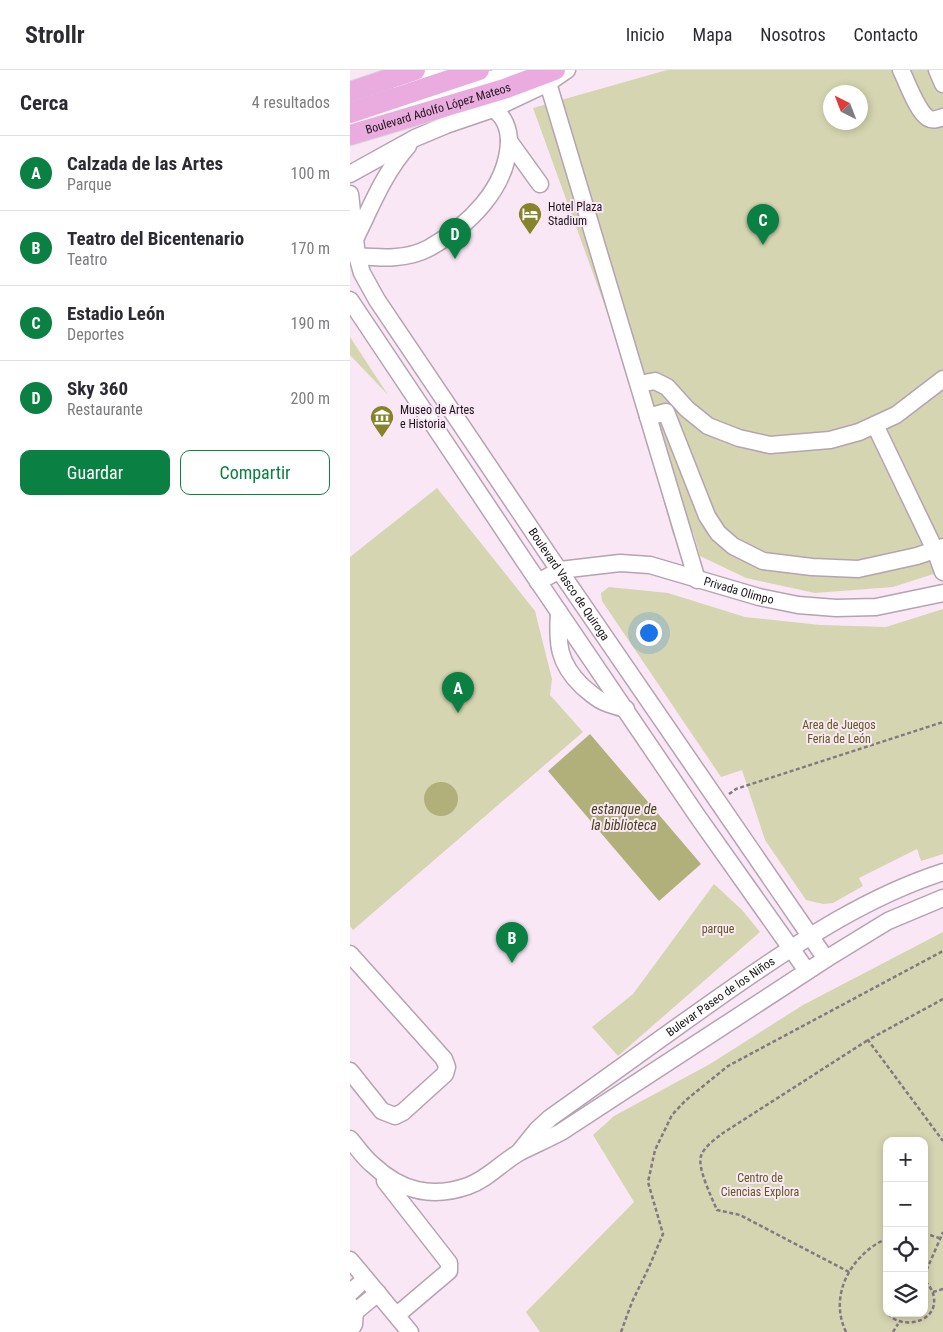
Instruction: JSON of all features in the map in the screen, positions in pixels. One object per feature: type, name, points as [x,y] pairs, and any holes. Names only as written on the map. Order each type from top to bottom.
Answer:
[{"type":"main road","points":[[350,92],[415,70]]},
{"type":"main road","points":[[350,113],[479,70]]},
{"type":"main road","points":[[504,88],[531,70]]},
{"type":"main road","name":"Boulevard Adolfo López Mateos","points":[[350,135],[504,88],[551,76]]},
{"type":"street","points":[[350,101],[444,70]]},
{"type":"street","points":[[350,124],[520,70]]},
{"type":"street","points":[[350,174],[415,138],[493,109],[551,76],[567,70]]},
{"type":"street","points":[[901,70],[920,109],[928,118],[936,120],[943,117]]},
{"type":"street","points":[[937,70],[943,84]]},
{"type":"street","points":[[551,76],[648,417],[697,580]]},
{"type":"street","points":[[357,256],[399,257],[414,254],[428,248],[455,231],[479,208],[493,192],[502,175],[508,154],[509,131],[504,119],[493,109]]},
{"type":"street","points":[[355,239],[381,184],[397,159],[415,138]]},
{"type":"street","points":[[509,141],[540,184]]},
{"type":"street","name":"Boulevard Vasco de Quiroga","points":[[350,194],[357,256],[362,273],[390,321],[826,958]]},
{"type":"street","name":"Boulevard Vasco de Quiroga","points":[[350,300],[538,582],[698,817],[807,971]]},
{"type":"street","points":[[639,384],[655,381],[667,387],[687,410],[708,426],[739,438],[770,445],[830,440],[859,432],[896,415],[943,380]]},
{"type":"street","points":[[648,417],[666,412],[687,410]]},
{"type":"street","points":[[666,412],[707,516],[718,533],[733,546],[763,561],[812,567],[858,569],[917,556],[939,548]]},
{"type":"street","points":[[875,425],[939,548],[943,572]]},
{"type":"street","name":"Privada Olimpo","points":[[538,582],[560,570],[620,563],[650,566],[758,597],[798,605],[836,608],[876,607],[943,593]]},
{"type":"street","points":[[560,612],[559,650],[564,664],[573,678],[602,702],[626,709]]},
{"type":"street","name":"Bulevar Paseo de los Niños","points":[[519,1153],[537,1130],[550,1118],[674,1028],[790,949],[877,898],[914,881],[943,872]]},
{"type":"street","name":"Bulevar Paseo de los Niños","points":[[350,1139],[372,1165],[402,1186],[419,1192],[441,1192],[469,1186],[492,1173],[519,1153],[561,1132],[826,958],[888,921],[943,898]]},
{"type":"street","points":[[350,954],[444,1059],[446,1067],[445,1074],[403,1112],[396,1116],[382,1111],[350,1071]]},
{"type":"street","points":[[372,1165],[449,1263],[449,1271],[397,1315]]},
{"type":"street","points":[[350,1260],[410,1332]]},
{"type":"street","points":[[350,1293],[365,1279]]},
{"type":"street","points":[[350,1331],[354,1324],[352,1309],[378,1293]]},
{"type":"path","points":[[719,803],[736,789],[943,722]]},
{"type":"path","points":[[621,1332],[632,1302],[663,1234],[648,1182],[655,1150],[672,1115],[686,1100],[728,1066],[943,951]]},
{"type":"path","points":[[849,1272],[740,1215],[717,1210],[700,1164],[701,1155],[711,1142],[723,1133],[868,1040],[943,999]]},
{"type":"path","points":[[868,1040],[943,1142]]},
{"type":"path","points":[[926,1272],[943,1232]]},
{"type":"path","points":[[928,1234],[940,1238]]},
{"type":"path","points":[[846,1332],[840,1313],[841,1290],[851,1267],[867,1250],[883,1240]]},
{"type":"path","points":[[889,1317],[898,1324],[908,1326],[916,1326],[924,1322],[934,1308],[933,1292],[928,1285]]},
{"type":"path","points":[[933,1292],[943,1289]]},
{"type":"path","points":[[893,1332],[898,1324]]},
{"type":"green space","points":[[667,70],[943,70],[943,571],[893,587],[815,593],[746,578],[700,556],[693,532],[673,535],[627,367],[533,108]]},
{"type":"green space","points":[[350,337],[388,395],[350,355]]},
{"type":"green space","points":[[437,488],[535,611],[552,679],[550,695],[583,732],[353,930],[350,926],[350,557]]},
{"type":"green space","name":"Area de Juegos Feria de León","points":[[609,587],[668,593],[745,617],[820,625],[886,627],[943,609],[943,854],[921,861],[917,849],[859,878],[863,886],[833,903],[823,904],[806,900],[765,840],[742,770],[721,777],[602,601],[601,593]]},
{"type":"green space","name":"parque","points":[[714,884],[742,910],[760,932],[618,1056],[592,1027],[633,994]]},
{"type":"green space","name":"Centro de Ciencias Explora","points":[[943,932],[943,1332],[540,1332],[526,1312],[634,1202],[593,1135],[614,1116],[710,1064],[803,1005]]},
{"type":"water","name":"estanque de la biblioteca","points":[[590,734],[701,864],[659,901],[548,771]]},
{"type":"water","points":[[441,782],[448,783],[453,787],[457,792],[457,806],[453,811],[448,815],[441,816],[434,815],[429,811],[425,806],[424,799],[425,792],[429,787],[434,783]]},
{"type":"place","name":"Hotel Plaza Stadium","points":[[530,235]]},
{"type":"place","name":"Estadio León","points":[[763,245]]},
{"type":"place","name":"Sky 360","points":[[455,259]]},
{"type":"place","name":"Museo de Artes e Historia","points":[[382,438]]},
{"type":"place","name":"Calzada de las Artes","points":[[458,713]]},
{"type":"place","name":"Teatro del Bicentenario","points":[[512,963]]}]
